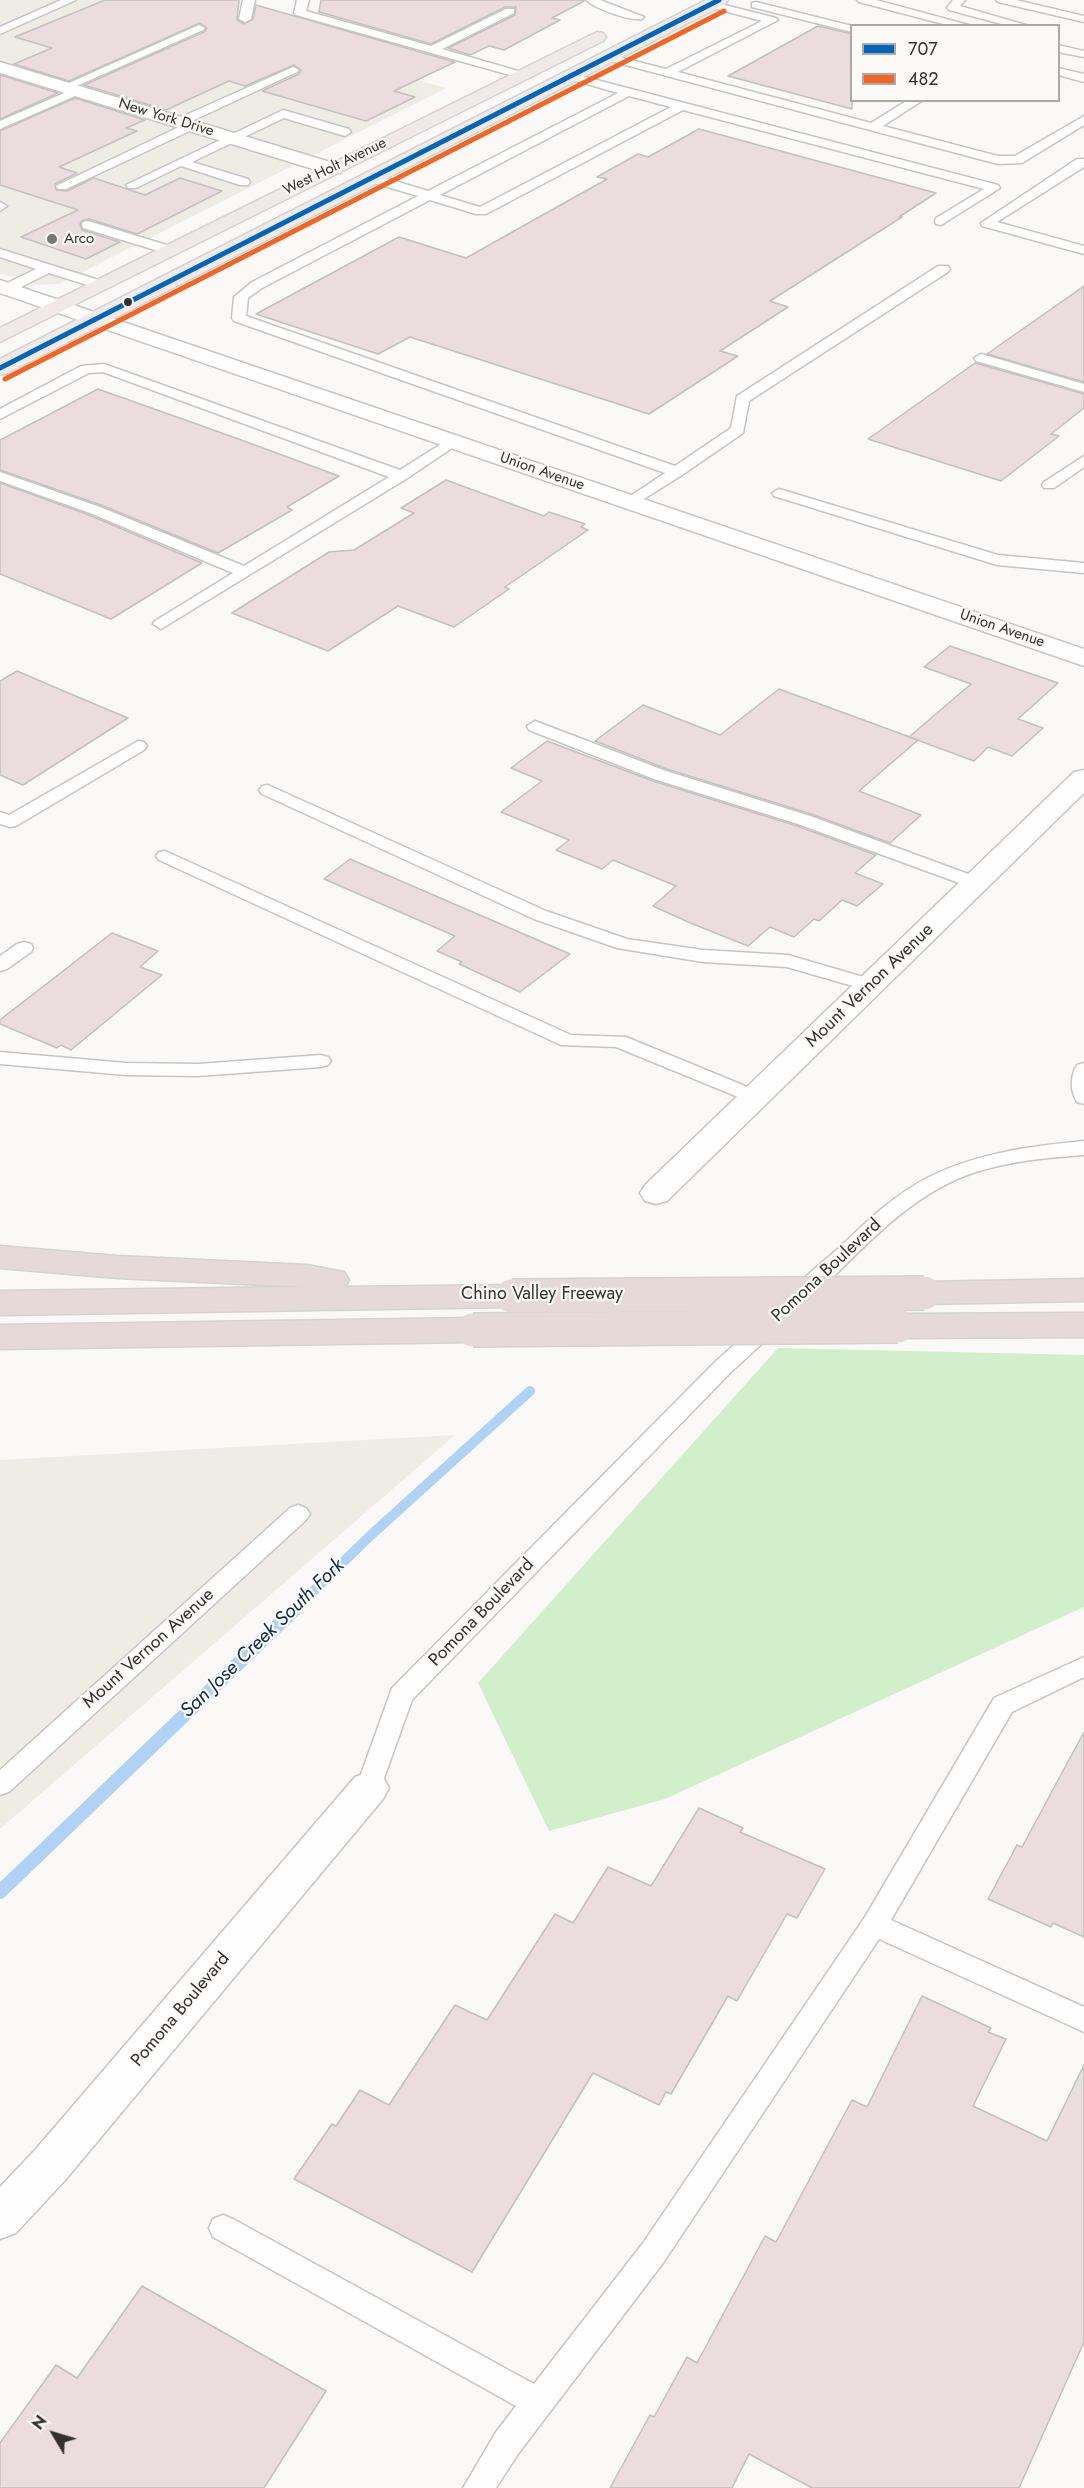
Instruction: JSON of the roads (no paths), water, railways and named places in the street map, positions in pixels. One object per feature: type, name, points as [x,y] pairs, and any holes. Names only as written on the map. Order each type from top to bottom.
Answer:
[{"type":"highway","points":[[0,1257],[117,1267],[307,1276],[441,1295]]},
{"type":"highway","name":"Chino Valley Freeway","points":[[0,1303],[441,1295],[1084,1290]]},
{"type":"highway","name":"Chino Valley Freeway","points":[[0,1337],[1084,1325]]},
{"type":"main road","name":"West Holt Avenue","points":[[0,368],[607,57],[718,3]]},
{"type":"main road","name":"West Holt Avenue","points":[[0,336],[646,12]]},
{"type":"street","name":"New York Drive","points":[[0,67],[333,168]]},
{"type":"street","name":"Union Avenue","points":[[4,287],[1084,658]]},
{"type":"street","name":"Mount Vernon Avenue","points":[[656,1193],[1084,778]]},
{"type":"street","name":"Pomona Boulevard","points":[[0,2218],[51,2164],[369,1788]]},
{"type":"lane","points":[[0,31],[70,0]]},
{"type":"lane","points":[[245,19],[249,0]]},
{"type":"lane","points":[[303,0],[300,13],[521,75]]},
{"type":"lane","points":[[592,0],[602,6],[646,12]]},
{"type":"lane","points":[[738,0],[850,28]]},
{"type":"lane","points":[[863,0],[960,24]]},
{"type":"lane","points":[[959,0],[953,8],[1016,24]]},
{"type":"lane","points":[[1002,0],[1084,19]]},
{"type":"lane","points":[[667,73],[772,20],[718,3]]},
{"type":"lane","points":[[432,50],[510,11]]},
{"type":"lane","points":[[0,125],[199,28]]},
{"type":"lane","points":[[1060,48],[1084,54]]},
{"type":"lane","points":[[607,57],[998,160],[1018,160],[1084,120]]},
{"type":"lane","points":[[62,186],[293,70]]},
{"type":"lane","points":[[1060,71],[1084,78]]},
{"type":"lane","points":[[570,76],[994,188],[941,221]]},
{"type":"lane","points":[[628,92],[256,285],[241,297],[239,318],[677,472]]},
{"type":"lane","points":[[873,127],[914,102]]},
{"type":"lane","points":[[371,178],[481,212],[682,106]]},
{"type":"lane","points":[[132,185],[283,114],[345,132]]},
{"type":"lane","points":[[180,162],[244,182]]},
{"type":"lane","points":[[1084,163],[1081,162],[987,223],[1084,250]]},
{"type":"lane","points":[[88,225],[168,250]]},
{"type":"lane","points":[[0,253],[100,285]]},
{"type":"lane","points":[[4,287],[48,268]]},
{"type":"lane","points":[[631,502],[738,430],[742,399],[943,269]]},
{"type":"lane","points":[[981,358],[1084,388]]},
{"type":"lane","points":[[0,415],[86,369],[104,368],[400,476]]},
{"type":"lane","points":[[161,624],[454,442]]},
{"type":"lane","points":[[1048,485],[1084,460]]},
{"type":"lane","points":[[0,476],[95,510],[245,572]]},
{"type":"lane","points":[[779,493],[997,560],[1084,568]]},
{"type":"lane","points":[[535,726],[660,775],[804,820],[976,883]]},
{"type":"lane","points":[[3,822],[138,746]]},
{"type":"lane","points":[[268,790],[540,915],[624,944],[703,956],[788,961],[870,985]]},
{"type":"lane","points":[[165,856],[568,1041],[619,1041],[755,1097]]},
{"type":"lane","points":[[0,965],[24,948]]},
{"type":"lane","points":[[0,1058],[126,1069],[198,1070],[321,1061]]},
{"type":"lane","points":[[1084,1069],[1081,1083],[1084,1098]]},
{"type":"lane","name":"Pomona Boulevard","points":[[369,1788],[401,1695],[722,1368],[883,1219],[951,1174],[985,1163],[1084,1148]]},
{"type":"lane","name":"Mount Vernon Avenue","points":[[0,1785],[298,1514]]},
{"type":"lane","points":[[478,2488],[507,2443],[653,2253],[874,1925],[1003,1705],[1084,1665]]},
{"type":"lane","points":[[874,1925],[1084,2020]]},
{"type":"lane","points":[[223,2228],[538,2402]]},
{"type":"waterway","name":"San Jose Creek South Fork","points":[[294,1610],[371,1535],[530,1391]]},
{"type":"waterway","name":"San Jose Creek South Fork","points":[[0,1892],[295,1609]]},
{"type":"place","name":"Arco","points":[[52,239]]}]
